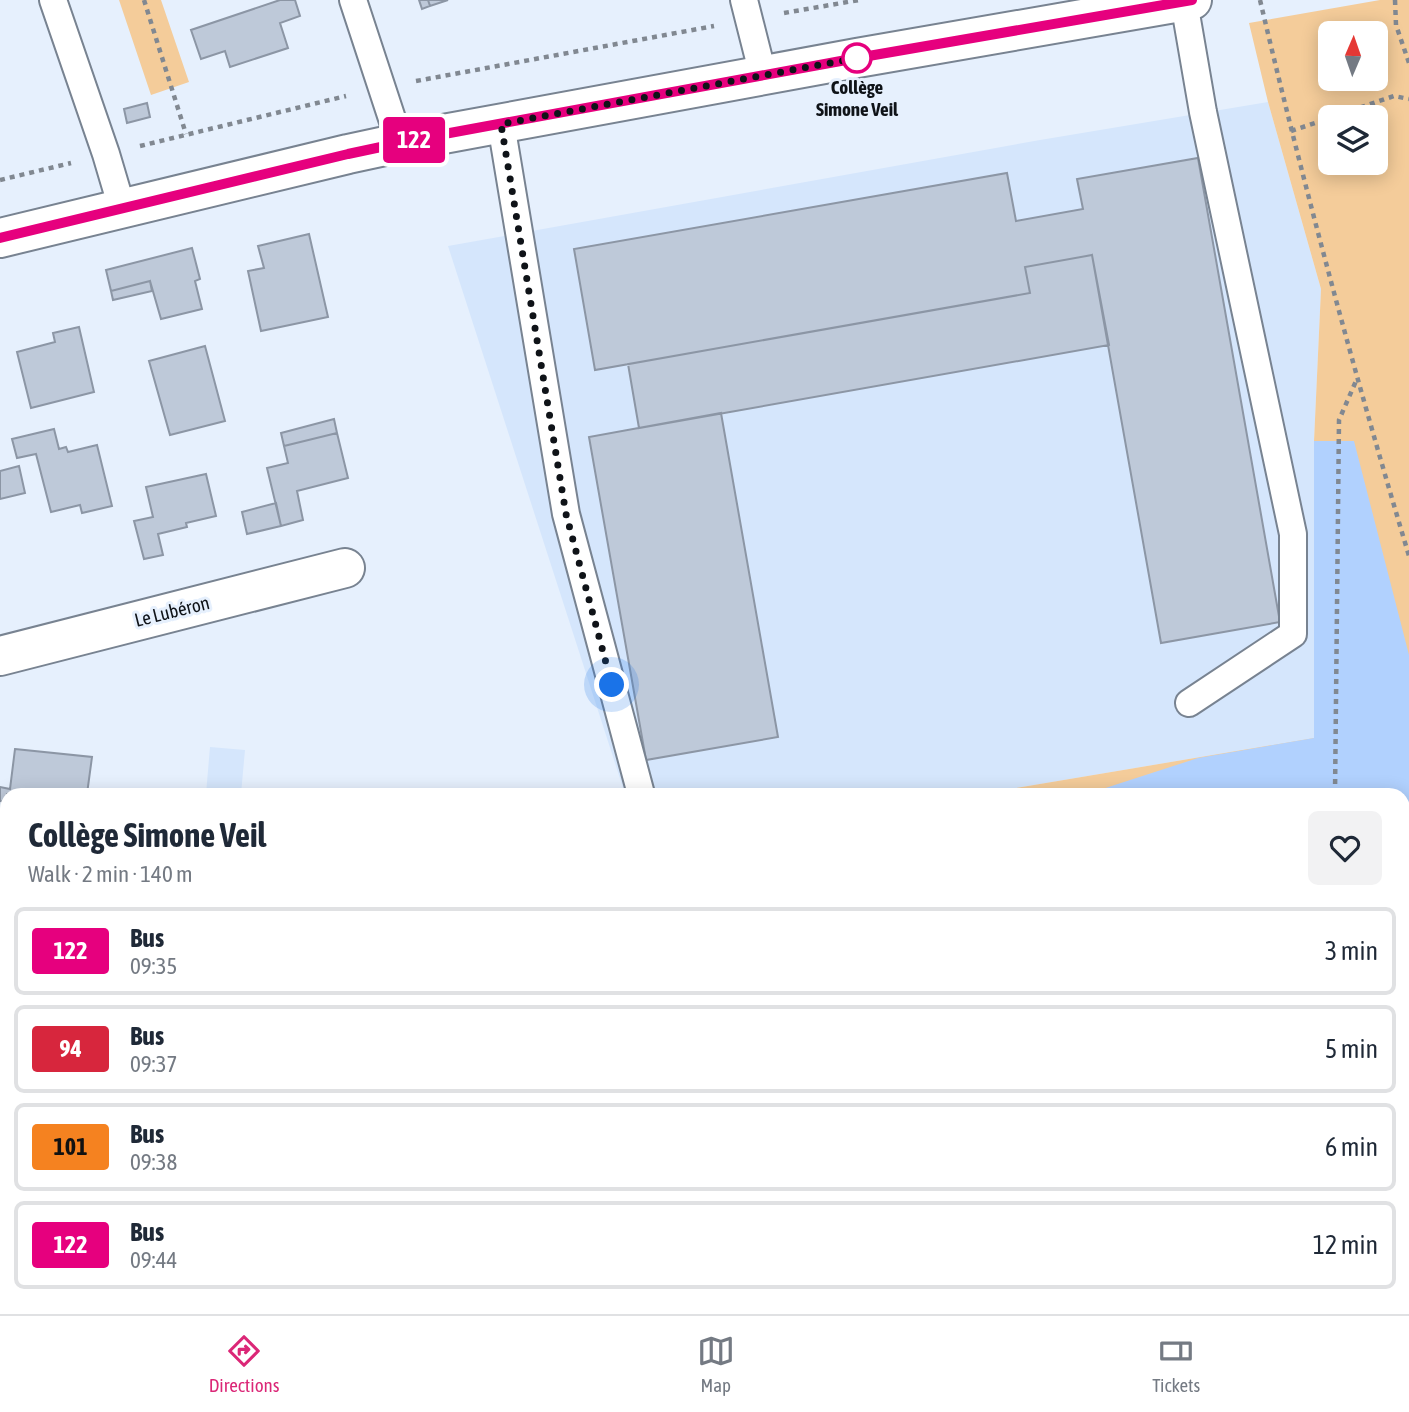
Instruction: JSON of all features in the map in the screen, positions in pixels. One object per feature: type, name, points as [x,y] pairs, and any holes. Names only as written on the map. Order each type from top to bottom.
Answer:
[{"type":"street","points":[[0,238],[400,143],[763,75],[1188,1]]},
{"type":"street","name":"Le Lubéron","points":[[0,656],[345,568]]},
{"type":"lane","points":[[53,0],[122,208]]},
{"type":"lane","points":[[353,0],[400,143]]},
{"type":"lane","points":[[1188,1],[1206,126],[1293,534],[1293,635],[1189,703]]},
{"type":"lane","points":[[746,10],[763,75]]},
{"type":"lane","points":[[501,124],[566,514],[639,788]]},
{"type":"path","points":[[144,0],[186,134]]},
{"type":"path","points":[[0,180],[382,87],[746,10],[859,0]]},
{"type":"path","points":[[1260,0],[1356,380],[1409,556]]},
{"type":"path","points":[[1395,0],[1396,25],[1409,63]]},
{"type":"path","points":[[1368,105],[1394,96],[1409,99]]},
{"type":"path","points":[[1291,131],[1318,122]]},
{"type":"path","points":[[1335,788],[1339,420],[1356,380]]},
{"type":"shaded area","points":[[119,0],[161,0],[189,82],[151,95]]},
{"type":"shaded area","points":[[1380,0],[1409,0],[1409,788],[1016,788],[1314,738],[1314,441],[1321,289],[1268,102],[1249,23]]},
{"type":"shaded area","name":"Collège Simone Veil","points":[[1268,102],[1321,289],[1314,441],[1314,738],[1016,788],[623,788],[448,246]]},
{"type":"shaded area","points":[[210,747],[245,750],[242,788],[207,788]]},
{"type":"water","points":[[1314,441],[1354,441],[1409,655],[1409,788],[1106,788],[1198,758],[1314,738]]},
{"type":"building","points":[[280,0],[295,0],[300,16],[280,23],[288,48],[230,67],[225,51],[201,59],[191,30]]},
{"type":"building","points":[[419,0],[428,0],[430,6],[422,9]]},
{"type":"building","points":[[428,0],[448,0],[430,6]]},
{"type":"building","points":[[147,103],[150,117],[127,123],[124,109]]},
{"type":"building","points":[[1198,158],[1280,622],[1161,643],[1092,255],[1025,267],[1030,293],[595,370],[574,249],[1007,173],[1016,221],[1083,209],[1077,179]]},
{"type":"building","points":[[309,234],[328,317],[261,331],[248,271],[264,268],[258,246]]},
{"type":"building","points":[[192,248],[200,279],[195,281],[202,309],[161,319],[150,281],[111,291],[106,270]]},
{"type":"building","points":[[1092,255],[1109,345],[639,428],[628,364],[1030,293],[1025,267]]},
{"type":"building","points":[[150,281],[152,291],[113,300],[111,291]]},
{"type":"building","points":[[79,327],[94,392],[31,408],[17,352],[55,342],[53,333]]},
{"type":"building","points":[[205,346],[225,421],[170,435],[149,361]]},
{"type":"building","points":[[721,413],[778,737],[646,760],[589,437]]},
{"type":"building","points":[[334,419],[337,433],[284,446],[281,433]]},
{"type":"building","points":[[54,429],[59,449],[66,447],[68,452],[97,445],[112,506],[82,513],[80,505],[51,512],[36,454],[17,458],[12,439]]},
{"type":"building","points":[[337,433],[348,478],[297,491],[303,520],[281,526],[267,468],[288,463],[284,446]]},
{"type":"building","points":[[19,466],[25,493],[0,499],[0,471]]},
{"type":"building","points":[[206,474],[216,516],[186,523],[187,527],[158,534],[163,555],[144,559],[134,521],[153,517],[146,487]]},
{"type":"building","points":[[276,503],[281,526],[247,534],[242,512]]},
{"type":"building","points":[[15,749],[92,757],[88,788],[10,788]]},
{"type":"bus line","name":"122","points":[[0,238],[428,137],[1192,0]]},
{"type":"place","name":"Collège Simone Veil","points":[[857,58]]},
{"type":"route","points":[[612,685],[566,514],[501,124],[857,58]]}]
